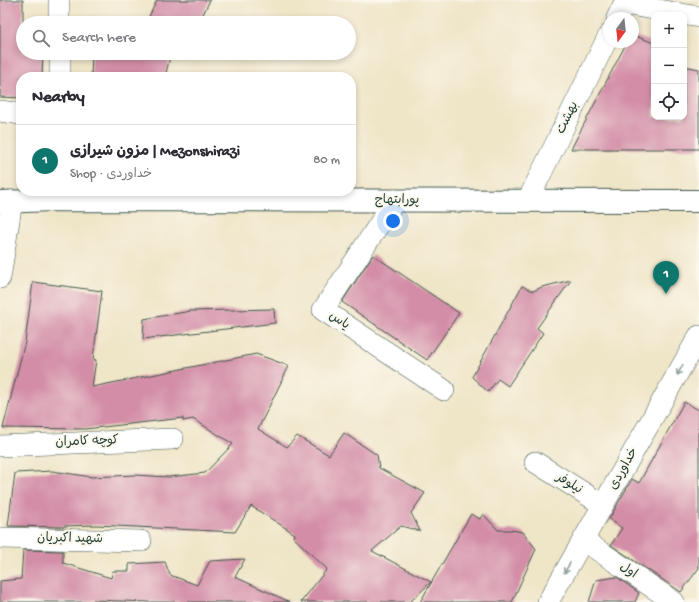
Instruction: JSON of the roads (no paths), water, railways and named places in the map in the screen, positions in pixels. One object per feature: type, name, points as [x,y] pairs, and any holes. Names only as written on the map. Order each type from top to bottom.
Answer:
[{"type":"main road","name":"پورابتهاج","points":[[6,201],[52,196],[395,200],[699,200]]},
{"type":"street","points":[[59,0],[59,16]]},
{"type":"street","points":[[620,12],[624,4],[699,17]]},
{"type":"street","name":"بهشت","points":[[528,200],[603,47]]},
{"type":"street","points":[[60,60],[60,72]]},
{"type":"street","points":[[0,111],[16,113]]},
{"type":"street","name":"یاس","points":[[395,200],[323,310],[444,390]]},
{"type":"street","points":[[0,278],[6,201]]},
{"type":"street","name":"خداوردی","points":[[548,602],[699,336]]},
{"type":"street","name":"کوچه کامران","points":[[0,446],[173,439]]},
{"type":"street","name":"نیلوفر","points":[[535,462],[603,505]]},
{"type":"street","name":"شهید اکبریان","points":[[0,538],[141,541]]},
{"type":"street","name":"اول","points":[[583,540],[674,602]]},
{"type":"place","name":"مزون شيرازی | Mezonshirazi","points":[[666,294]]}]
